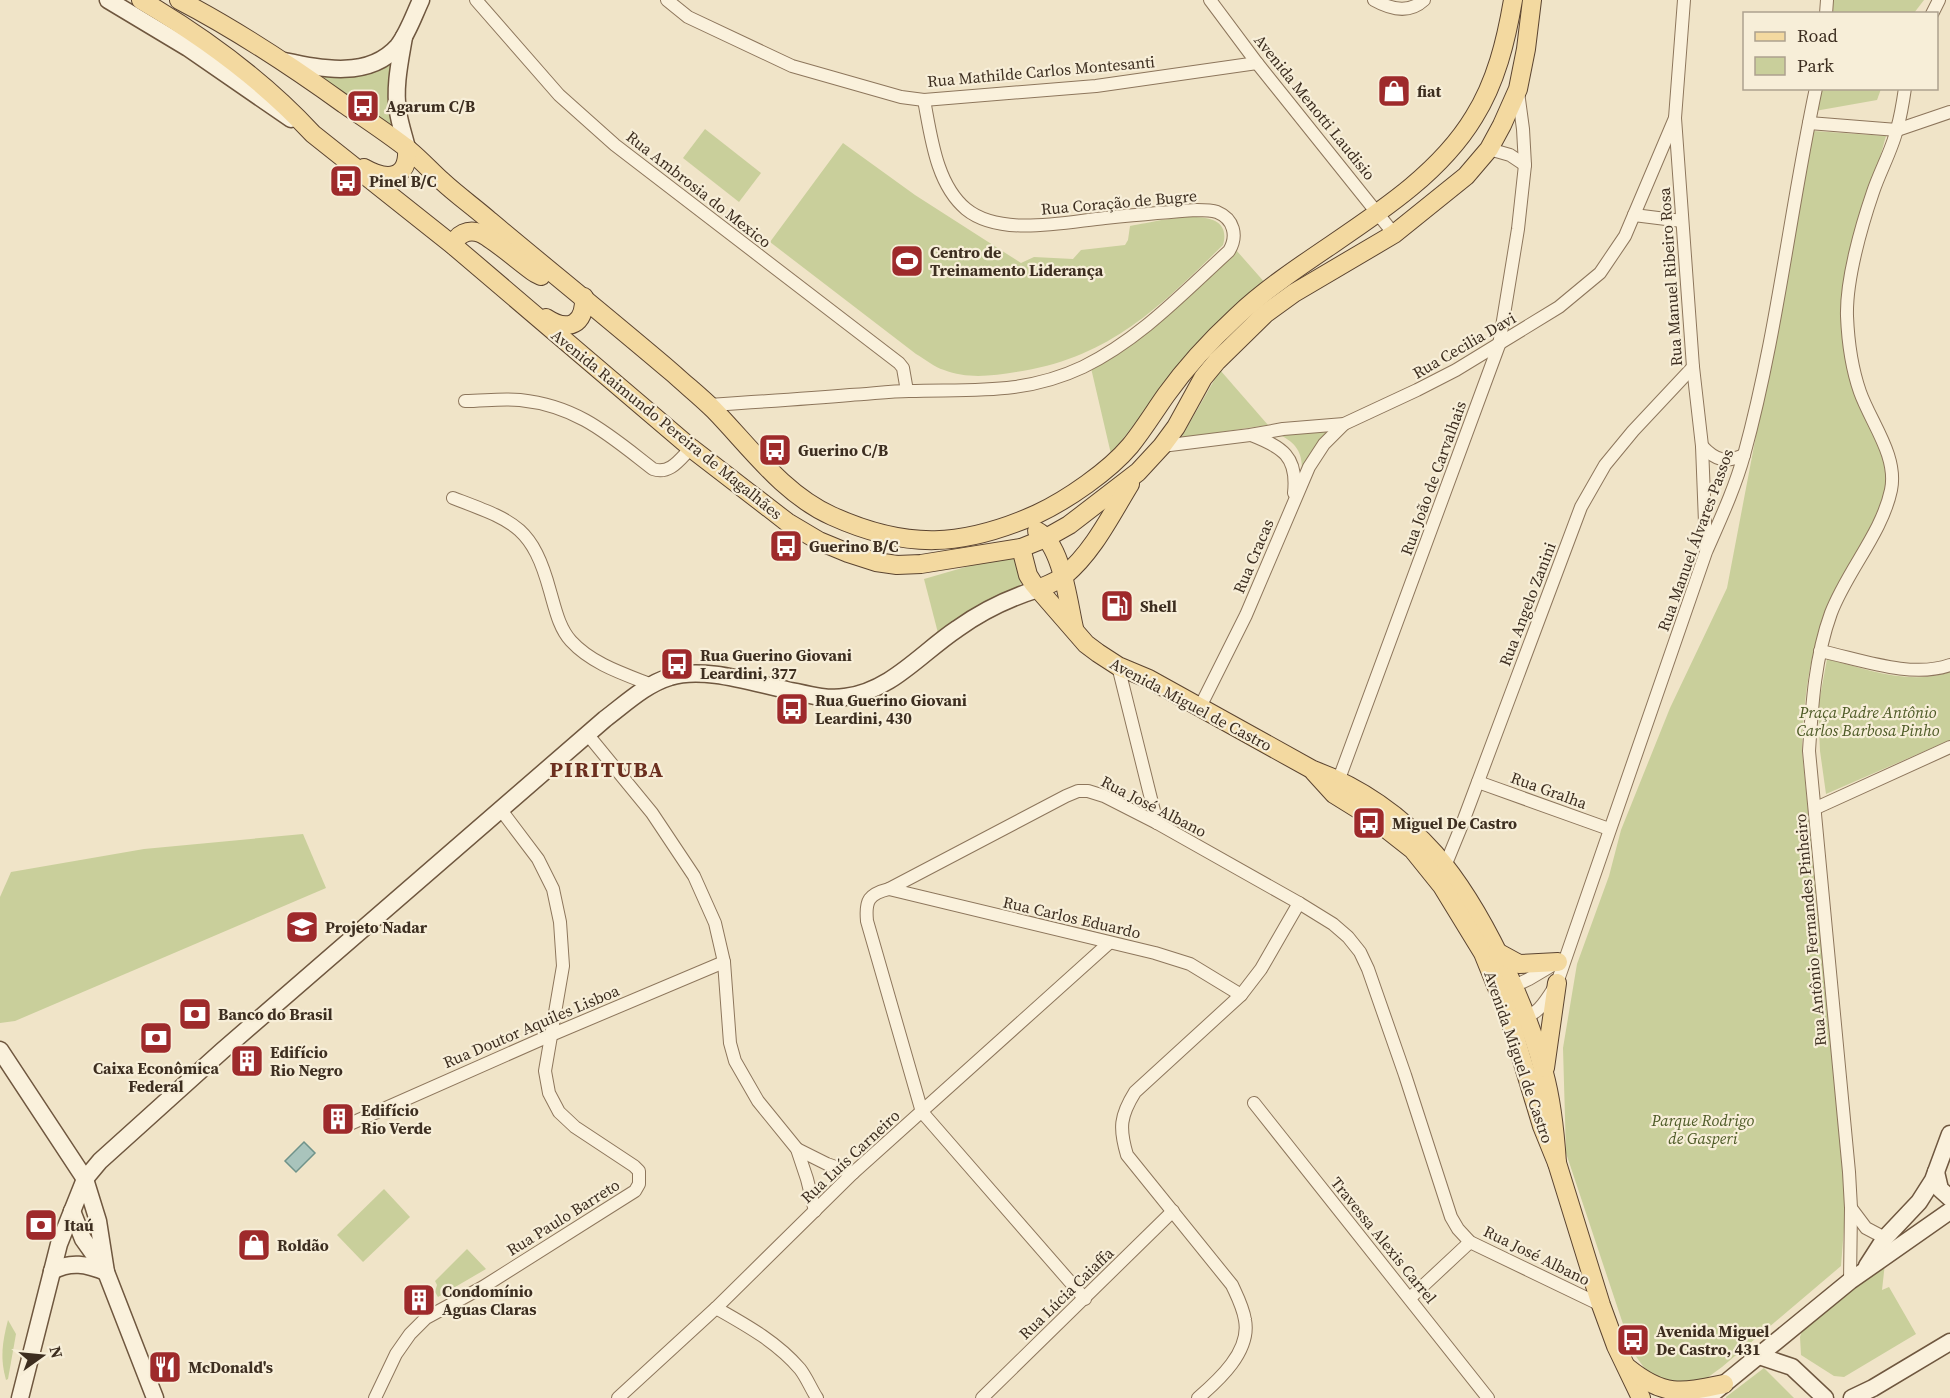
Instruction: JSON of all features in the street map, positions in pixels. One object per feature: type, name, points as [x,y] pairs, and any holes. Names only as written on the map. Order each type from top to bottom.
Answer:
[{"type":"main road","points":[[108,0],[188,48],[313,134]]},
{"type":"main road","name":"Avenida Raimundo Pereira de Magalhães","points":[[179,0],[284,61],[407,148],[440,180],[584,297],[709,405],[772,472],[799,497],[827,514],[849,523],[901,539],[933,542],[974,537],[1039,513],[1108,468],[1128,448],[1191,363],[1235,317],[1269,287],[1378,213],[1434,166],[1457,141],[1473,118],[1494,76],[1513,0]]},
{"type":"main road","points":[[284,61],[331,69],[365,66],[389,54],[399,44],[420,0]]},
{"type":"main road","name":"Avenida Raimundo Pereira de Magalhães","points":[[143,1],[203,38],[244,69],[294,113],[313,134],[454,246],[691,448],[787,522],[819,541],[848,553],[876,562],[897,565],[921,564],[1021,548],[1069,525],[1138,472],[1176,427],[1203,378],[1265,314],[1293,293],[1394,234],[1466,176],[1489,149],[1518,89],[1532,0]]},
{"type":"main road","points":[[336,153],[374,174],[388,176],[401,172],[408,162],[398,111],[398,77],[405,34]]},
{"type":"main road","points":[[454,246],[460,234],[481,233],[535,273],[543,276],[556,276]]},
{"type":"main road","points":[[514,298],[553,322],[568,327],[581,316],[584,297]]},
{"type":"main road","points":[[20,1398],[52,1271],[72,1211],[85,1179],[100,1161],[229,1045],[605,719],[652,685],[670,677],[691,673],[718,676],[822,697],[845,697],[891,680],[917,662],[954,630],[973,618],[1062,577],[1078,563],[1090,547],[1138,472]]},
{"type":"main road","points":[[1007,526],[1028,525],[1046,538],[1053,549],[1062,577],[1075,630]]},
{"type":"main road","name":"Avenida Miguel de Castro","points":[[1021,548],[1028,575],[1086,644],[1118,666],[1200,707],[1313,770],[1337,787],[1381,805],[1423,841],[1483,953],[1506,989]]},
{"type":"main road","name":"Avenida Miguel de Castro","points":[[1441,873],[1474,910],[1497,952],[1506,989],[1544,1073],[1553,1122],[1557,1163]]},
{"type":"main road","points":[[1497,952],[1519,964],[1563,959]]},
{"type":"main road","points":[[1544,1073],[1557,983]]},
{"type":"main road","name":"Avenida Miguel de Castro","points":[[1517,1017],[1542,1126],[1557,1163],[1601,1305],[1624,1365],[1641,1398]]},
{"type":"main road","points":[[0,1050],[85,1179],[98,1221],[106,1272],[155,1398]]},
{"type":"main road","points":[[1857,1276],[1885,1238],[1919,1202],[1936,1172],[1950,1134]]},
{"type":"main road","points":[[1936,1172],[1940,1189],[1950,1198]]},
{"type":"main road","points":[[72,1211],[83,1239],[106,1272]]},
{"type":"main road","points":[[1707,1398],[1857,1276],[1950,1211]]},
{"type":"main road","points":[[52,1271],[71,1264],[91,1266],[106,1272]]},
{"type":"main road","points":[[1789,1331],[1787,1342],[1792,1367]]},
{"type":"main road","points":[[1852,1398],[1949,1344]]},
{"type":"main road","points":[[1759,1356],[1792,1367],[1826,1398]]},
{"type":"main road","points":[[1624,1365],[1647,1382],[1663,1389],[1684,1392],[1724,1384]]},
{"type":"street","name":"Rua Ambrosia do Mexico","points":[[476,0],[560,96],[615,145],[899,363],[903,368],[907,391]]},
{"type":"street","name":"Rua Mathilde Carlos Montesanti","points":[[668,0],[688,17],[792,66],[901,97],[924,100],[1096,86],[1257,63]]},
{"type":"street","name":"Avenida Menotti Laudisio","points":[[1210,0],[1257,63],[1394,234]]},
{"type":"street","points":[[1374,0],[1386,7],[1402,9],[1419,5],[1424,0]]},
{"type":"street","name":"Rua Manuel Ribeiro Rosa","points":[[1684,0],[1675,118],[1693,367],[1702,446],[1706,552]]},
{"type":"street","name":"Rua João de Carvalhais","points":[[1337,787],[1499,345],[1518,229],[1525,165],[1518,89]]},
{"type":"street","name":"Rua Manuel Álvares Passos","points":[[1517,1017],[1539,1010],[1557,983],[1563,959],[1706,552],[1734,488],[1744,456],[1762,377],[1816,90]]},
{"type":"street","name":"Rua Antônio Fernandes Pinheiro","points":[[1857,1276],[1809,751],[1812,705],[1820,651],[1832,611],[1885,510],[1891,489],[1892,470],[1854,373],[1847,314],[1852,271],[1872,193],[1897,130],[1905,90]]},
{"type":"street","name":"Rua Coração de Bugre","points":[[709,405],[907,391],[972,392],[1009,389],[1046,381],[1083,367],[1120,346],[1156,318],[1229,251],[1233,244],[1233,227],[1226,218],[1216,212],[1197,210],[1033,226],[982,220],[965,209],[942,174],[924,100]]},
{"type":"street","points":[[1809,123],[1897,130],[1950,112]]},
{"type":"street","name":"Rua Cecilia Davi","points":[[1162,446],[1283,429],[1344,424],[1417,390],[1499,345],[1559,307],[1600,273],[1625,236],[1675,118]]},
{"type":"street","points":[[1489,149],[1510,155],[1525,165]]},
{"type":"street","points":[[1634,215],[1682,222]]},
{"type":"street","name":"Rua Angelo Zanini","points":[[1441,873],[1478,782],[1581,507],[1605,465],[1633,431],[1693,367]]},
{"type":"street","points":[[465,401],[518,400],[545,404],[580,416],[659,471],[670,468],[691,448]]},
{"type":"street","name":"Rua Cracas","points":[[1200,707],[1246,615],[1309,467],[1324,444],[1344,424]]},
{"type":"street","points":[[1250,435],[1275,444],[1286,454],[1293,467],[1295,483],[1293,503]]},
{"type":"street","points":[[1702,446],[1711,456],[1721,461],[1744,456]]},
{"type":"street","points":[[453,498],[501,516],[523,532],[537,552],[557,615],[570,640],[588,656],[612,669],[652,685]]},
{"type":"street","points":[[1820,651],[1902,669],[1922,670],[1950,665]]},
{"type":"street","points":[[1118,666],[1157,823]]},
{"type":"street","points":[[588,735],[652,813],[694,876],[715,923],[724,962],[730,1043],[735,1061],[758,1101],[796,1149],[815,1211]]},
{"type":"street","points":[[1816,808],[1950,747]]},
{"type":"street","name":"Rua Gralha","points":[[1478,782],[1609,829]]},
{"type":"street","name":"Rua José Albano","points":[[1085,1299],[922,1112],[867,921],[866,908],[869,898],[878,892],[889,889],[1078,791],[1088,791],[1104,796],[1157,823],[1299,903],[1333,924],[1348,937],[1360,952],[1368,969],[1451,1217],[1458,1229],[1470,1242],[1601,1305]]},
{"type":"street","name":"Rua Paulo Barreto","points":[[375,1398],[396,1354],[410,1334],[426,1318],[502,1275],[635,1191],[639,1184],[639,1171],[575,1127],[559,1112],[549,1093],[545,1071],[563,966],[560,922],[553,889],[538,859],[501,810]]},
{"type":"street","name":"Rua Carlos Eduardo","points":[[889,889],[1155,953],[1190,964],[1241,995]]},
{"type":"street","points":[[1198,1398],[1235,1360],[1244,1340],[1246,1323],[1241,1304],[1232,1285],[1138,1171],[1128,1155],[1121,1135],[1123,1111],[1135,1092],[1241,995],[1261,969],[1299,903]]},
{"type":"street","name":"Rua Luís Carneiro","points":[[618,1398],[716,1308],[853,1173],[1109,943]]},
{"type":"street","points":[[1506,989],[1563,959]]},
{"type":"street","name":"Rua Doutor Aquiles Lisboa","points":[[352,1123],[550,1035],[724,962]]},
{"type":"street","name":"Travessa Alexis Carrel","points":[[1254,1103],[1488,1398]]},
{"type":"street","points":[[796,1149],[853,1173]]},
{"type":"street","points":[[1851,1208],[1866,1228],[1885,1238]]},
{"type":"street","name":"Rua Lúcia Caiaffa","points":[[982,1398],[1173,1211]]},
{"type":"street","points":[[1410,1298],[1470,1242]]},
{"type":"street","points":[[716,1308],[749,1326],[777,1346],[801,1371],[817,1398]]},
{"type":"green space","points":[[1832,0],[1924,0],[1915,12],[1832,12]]},
{"type":"green space","points":[[393,56],[399,137],[306,72]]},
{"type":"green space","points":[[1821,90],[1881,90],[1877,100],[1815,111]]},
{"type":"green space","points":[[705,129],[761,173],[739,202],[683,158]]},
{"type":"green space","name":"Parque Rodrigo de Gasperi","points":[[1814,131],[1886,136],[1852,261],[1842,334],[1853,381],[1882,454],[1885,491],[1877,521],[1830,605],[1817,641],[1808,677],[1802,751],[1837,1091],[1846,1202],[1841,1266],[1722,1367],[1700,1383],[1683,1387],[1648,1373],[1632,1351],[1566,1153],[1563,1048],[1577,964],[1609,876],[1621,830],[1670,708],[1727,588]]},
{"type":"green space","name":"Centro de Treinamento Liderança","points":[[843,143],[915,195],[1021,263],[1034,257],[1073,259],[1081,250],[1125,245],[1130,226],[1190,217],[1217,222],[1224,231],[1223,245],[1154,309],[1130,327],[1078,355],[1049,365],[1007,373],[980,376],[953,373],[937,367],[916,354],[770,242]]},
{"type":"green space","points":[[1236,250],[1266,284],[1143,413],[1111,454],[1091,368]]},
{"type":"green space","points":[[1220,370],[1268,425],[1181,438]]},
{"type":"green space","points":[[1330,428],[1302,469],[1297,449],[1280,435]]},
{"type":"green space","points":[[1007,555],[1018,561],[1024,579],[1016,591],[938,633],[924,579]]},
{"type":"green space","name":"Praça Padre Antônio Carlos Barbosa Pinho","points":[[1827,659],[1904,677],[1935,676],[1950,672],[1950,740],[1826,794],[1820,751],[1818,708]]},
{"type":"green space","points":[[303,834],[326,888],[15,1021],[0,1023],[0,897],[11,872],[144,849]]},
{"type":"green space","points":[[384,1189],[410,1217],[363,1262],[337,1235]]},
{"type":"green space","points":[[467,1249],[486,1269],[438,1297],[435,1292],[437,1285],[435,1281]]},
{"type":"green space","points":[[1885,1263],[1882,1290],[1889,1287],[1916,1334],[1844,1377],[1834,1376],[1801,1355],[1800,1337],[1804,1325]]},
{"type":"green space","points":[[8,1320],[16,1334],[6,1380],[2,1351]]},
{"type":"green space","points":[[1764,1368],[1794,1398],[1726,1398],[1726,1397]]},
{"type":"water","points":[[304,1142],[315,1153],[296,1172],[285,1161]]},
{"type":"place","name":"fiat","points":[[1394,91]]},
{"type":"place","name":"Agarum C/B","points":[[363,106]]},
{"type":"place","name":"Pinel B/C","points":[[346,181]]},
{"type":"place","name":"Centro de Treinamento Liderança","points":[[907,261]]},
{"type":"place","name":"Guerino C/B","points":[[775,450]]},
{"type":"place","name":"Guerino B/C","points":[[786,546]]},
{"type":"place","name":"Shell","points":[[1117,606]]},
{"type":"place","name":"Rua Guerino Giovani Leardini, 377","points":[[677,664]]},
{"type":"place","name":"Rua Guerino Giovani Leardini, 430","points":[[792,709]]},
{"type":"place","name":"Miguel De Castro","points":[[1369,823]]},
{"type":"place","name":"Projeto Nadar","points":[[302,927]]},
{"type":"place","name":"Banco do Brasil","points":[[195,1014]]},
{"type":"place","name":"Caixa Econômica Federal","points":[[156,1038]]},
{"type":"place","name":"Edifício Rio Negro","points":[[247,1061]]},
{"type":"place","name":"Edifício Rio Verde","points":[[338,1119]]},
{"type":"place","name":"Itaú","points":[[41,1225]]},
{"type":"place","name":"Roldão","points":[[254,1245]]},
{"type":"place","name":"Condomínio Aguas Claras","points":[[419,1300]]},
{"type":"place","name":"Avenida Miguel De Castro, 431","points":[[1633,1340]]},
{"type":"place","name":"McDonald's","points":[[165,1367]]},
{"type":"district","name":"PIRITUBA","points":[[607,769]]}]
